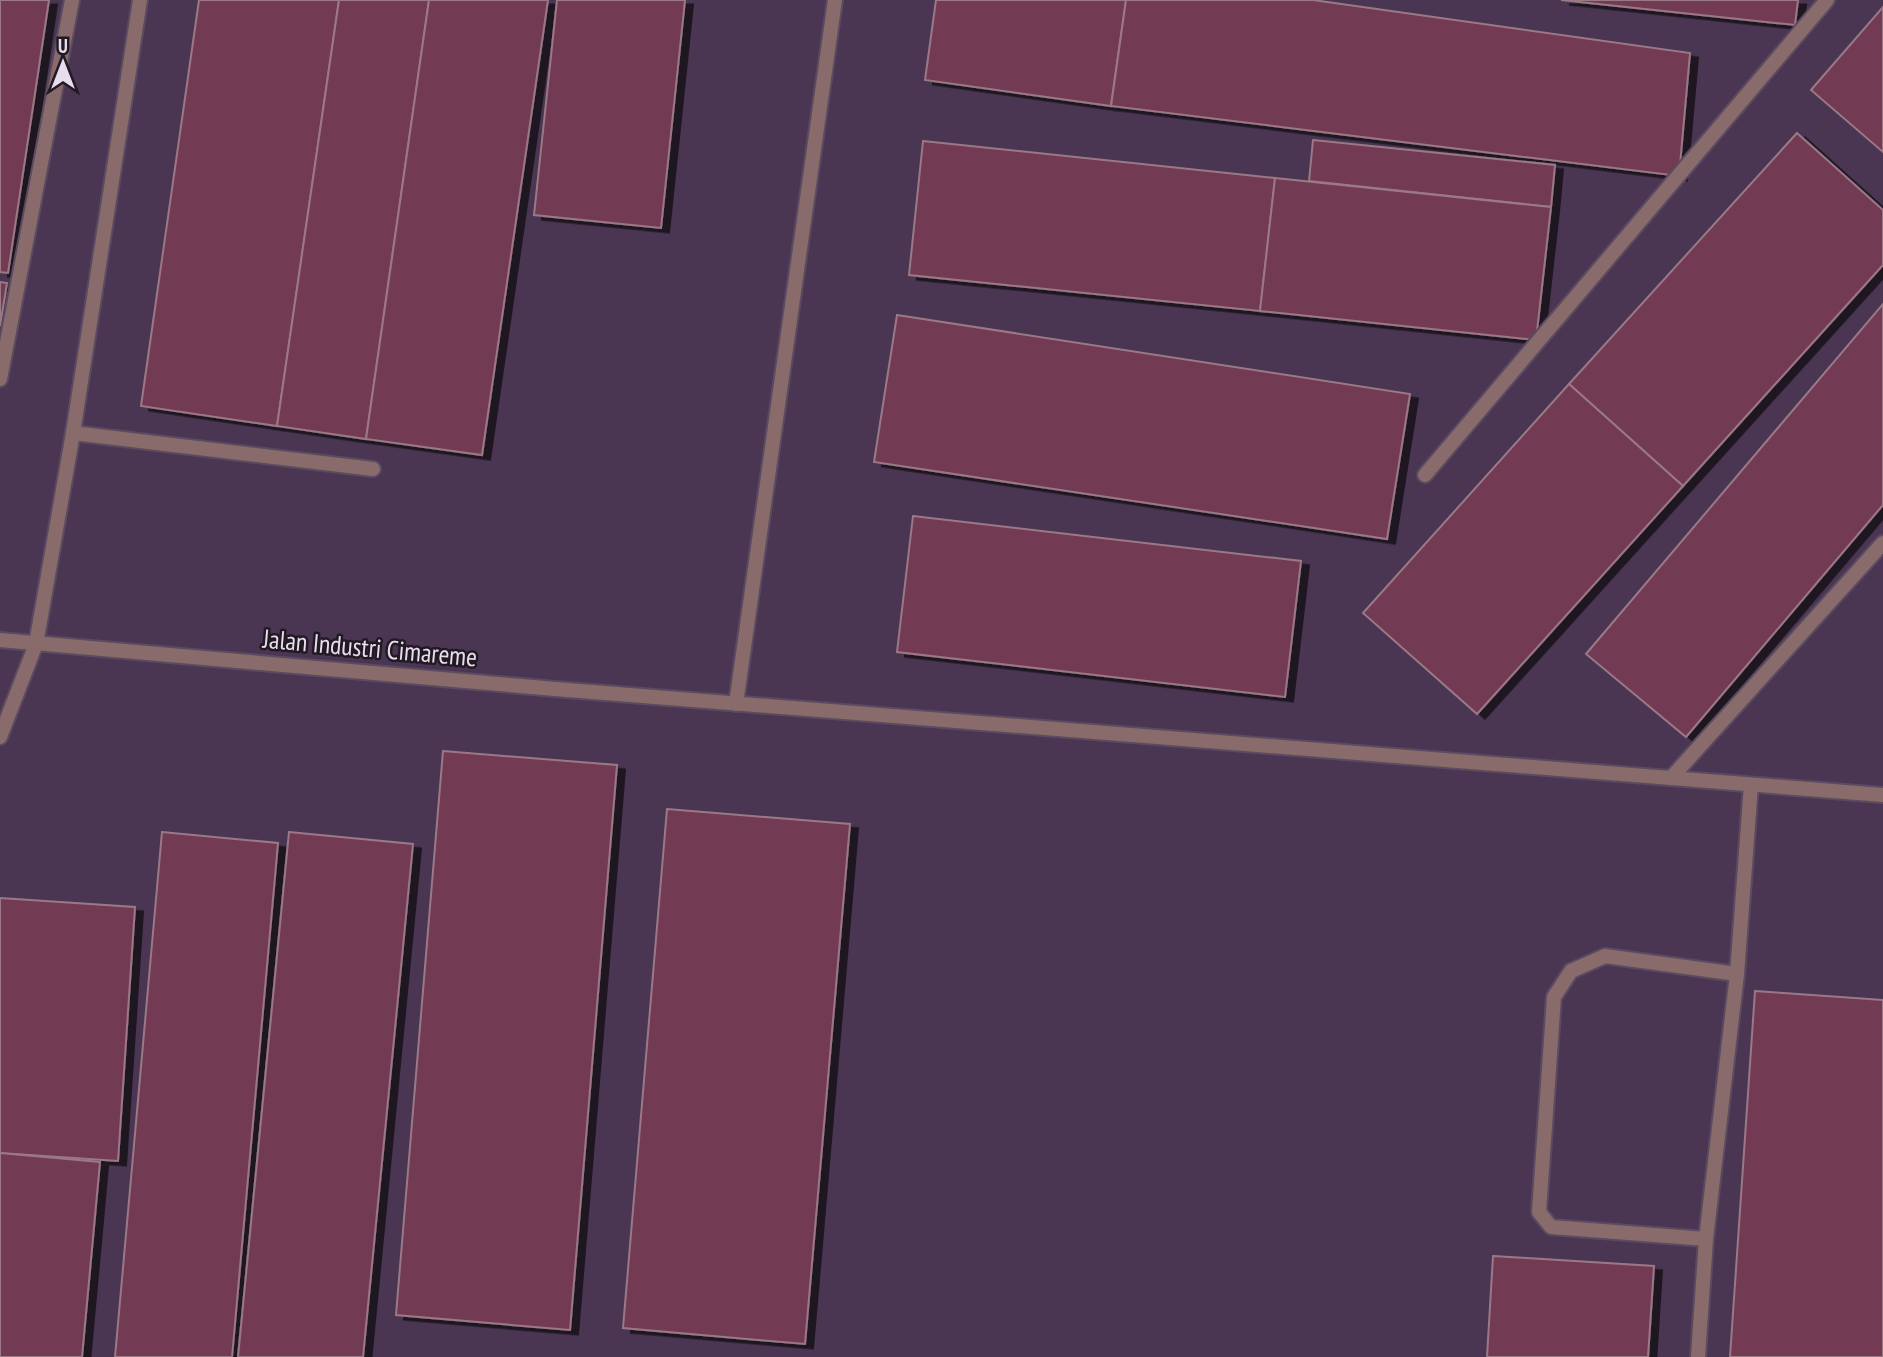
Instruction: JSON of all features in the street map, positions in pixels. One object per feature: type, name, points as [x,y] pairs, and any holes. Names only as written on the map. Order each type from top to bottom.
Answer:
[{"type":"lane","points":[[0,379],[72,0]]},
{"type":"lane","points":[[0,737],[36,644],[73,433],[140,0]]},
{"type":"lane","points":[[736,704],[835,0]]},
{"type":"lane","points":[[1425,475],[1826,0]]},
{"type":"lane","points":[[73,433],[373,469]]},
{"type":"lane","points":[[1671,778],[1883,542]]},
{"type":"lane","name":"Jalan Industri Cimareme","points":[[0,640],[736,704],[1883,795]]},
{"type":"lane","points":[[1698,1357],[1706,1240],[1737,974],[1751,785]]},
{"type":"lane","points":[[1706,1240],[1551,1227],[1539,1212],[1553,997],[1571,971],[1605,956],[1737,974]]},
{"type":"shaded area","points":[[0,0],[1883,0],[1883,1357],[0,1357]]},
{"type":"building","points":[[0,0],[49,0],[8,273],[0,272]]},
{"type":"building","points":[[199,0],[339,0],[277,426],[141,406]]},
{"type":"building","points":[[339,0],[429,0],[366,439],[277,426]]},
{"type":"building","points":[[429,0],[548,0],[482,455],[366,439]]},
{"type":"building","points":[[557,0],[685,0],[661,228],[534,215]]},
{"type":"building","points":[[936,0],[1126,0],[1111,106],[925,80]]},
{"type":"building","points":[[1126,0],[1313,0],[1690,53],[1679,176],[1111,106]]},
{"type":"building","points":[[1561,0],[1798,0],[1795,25]]},
{"type":"building","points":[[1883,7],[1883,152],[1811,90]]},
{"type":"building","points":[[1797,133],[1883,210],[1883,265],[1683,486],[1569,384]]},
{"type":"building","points":[[1313,140],[1555,165],[1551,207],[1309,181]]},
{"type":"building","points":[[923,141],[1275,178],[1260,311],[909,275]]},
{"type":"building","points":[[1275,178],[1551,207],[1536,340],[1260,311]]},
{"type":"building","points":[[0,282],[7,283],[0,326]]},
{"type":"building","points":[[1883,304],[1883,505],[1686,737],[1586,654]]},
{"type":"building","points":[[897,315],[1410,394],[1387,539],[874,462]]},
{"type":"building","points":[[1569,384],[1683,486],[1477,714],[1363,613]]},
{"type":"building","points":[[913,516],[1301,561],[1285,697],[897,652]]},
{"type":"building","points":[[443,751],[617,765],[570,1330],[396,1315]]},
{"type":"building","points":[[667,809],[850,824],[805,1344],[623,1328]]},
{"type":"building","points":[[162,832],[278,843],[232,1357],[115,1357]]},
{"type":"building","points":[[289,832],[413,844],[363,1357],[238,1357]]},
{"type":"building","points":[[0,898],[135,907],[118,1161],[0,1153]]},
{"type":"building","points":[[1755,991],[1883,1000],[1883,1357],[1730,1357]]},
{"type":"building","points":[[0,1153],[100,1162],[82,1357],[0,1357]]},
{"type":"building","points":[[1493,1256],[1654,1266],[1648,1357],[1487,1357]]}]
